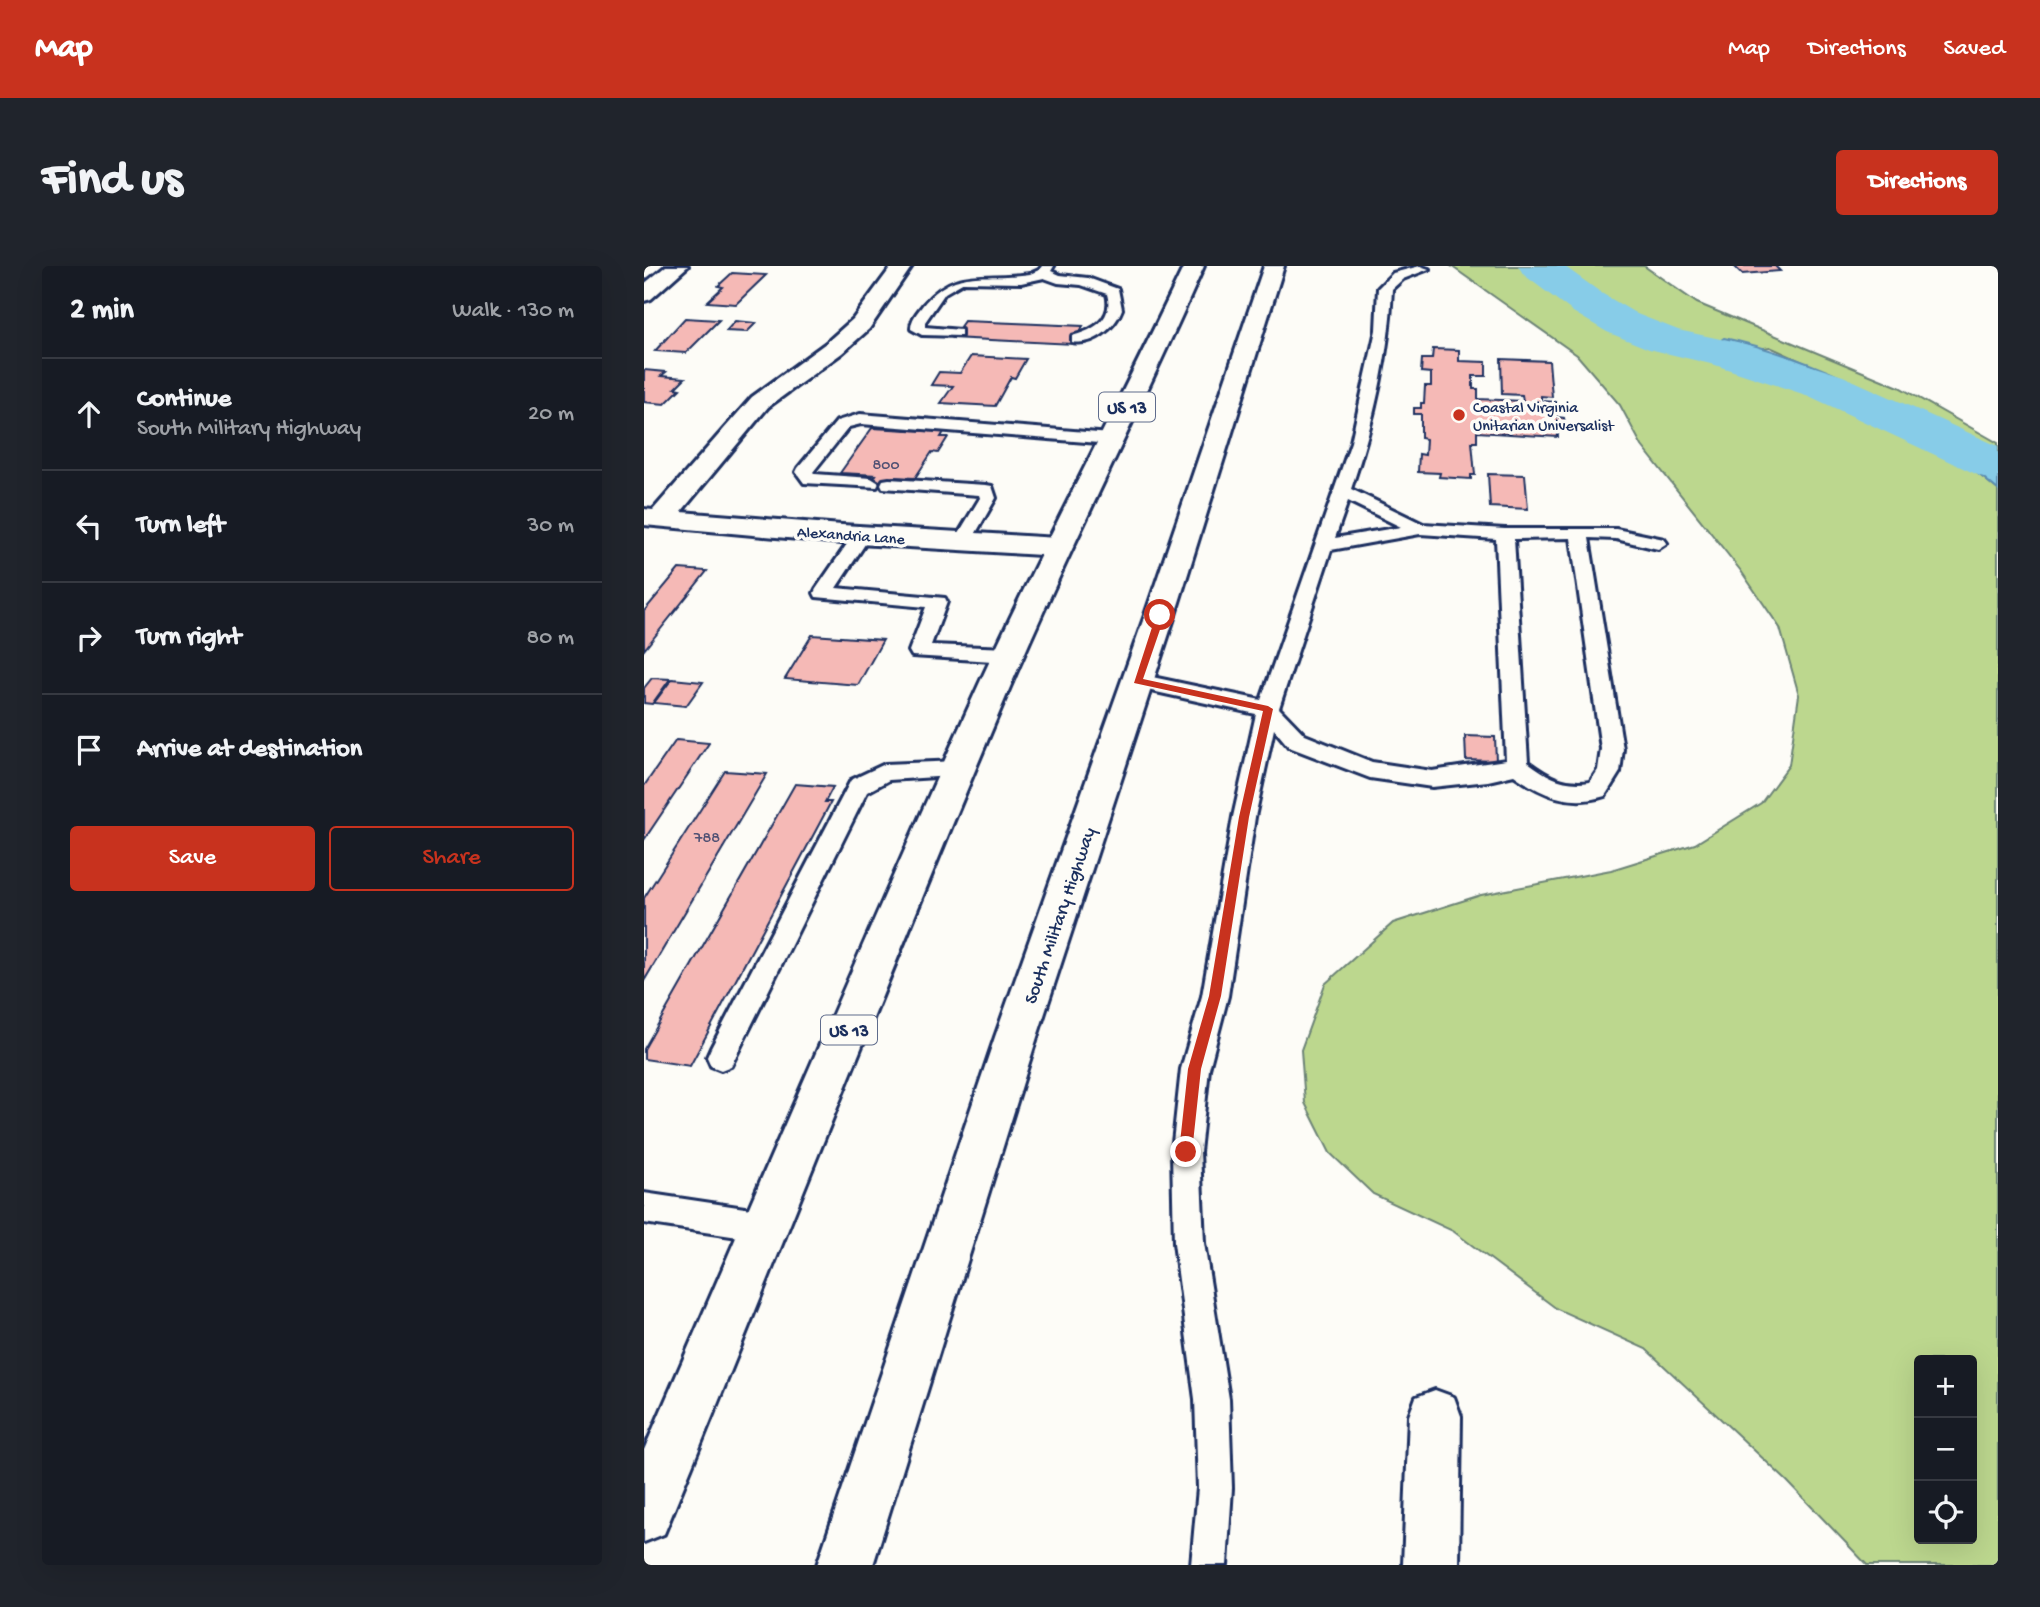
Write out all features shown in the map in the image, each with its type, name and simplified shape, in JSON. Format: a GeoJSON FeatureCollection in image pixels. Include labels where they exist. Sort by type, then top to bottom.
{"type":"FeatureCollection","features":[{"type":"Feature","properties":{"kind":"main road"},"geometry":{"type":"LineString","coordinates":[[644,295],[678,266]]}},
{"type":"Feature","properties":{"kind":"main road"},"geometry":{"type":"LineString","coordinates":[[652,518],[760,402],[834,348],[861,324],[902,266]]}},
{"type":"Feature","properties":{"kind":"main road","name":"US 13"},"geometry":{"type":"LineString","coordinates":[[644,1514],[1009,655],[1058,547],[1194,266]]}},
{"type":"Feature","properties":{"kind":"main road","name":"South Military Highway"},"geometry":{"type":"LineString","coordinates":[[845,1565],[1016,1037],[1138,681],[1274,266]]}},
{"type":"Feature","properties":{"kind":"main road","name":"Alexandria Lane"},"geometry":{"type":"LineString","coordinates":[[652,518],[1058,547]]}},
{"type":"Feature","properties":{"kind":"main road"},"geometry":{"type":"LineString","coordinates":[[1431,1565],[1435,1416]]}},
{"type":"Feature","properties":{"kind":"lane"},"geometry":{"type":"LineString","coordinates":[[1209,1565],[1215,1488],[1212,1399],[1189,1243],[1186,1152],[1195,1069],[1215,996],[1244,817],[1268,709],[1359,442],[1383,330],[1385,288],[1398,276],[1423,269]]}},
{"type":"Feature","properties":{"kind":"lane"},"geometry":{"type":"LineString","coordinates":[[956,332],[918,329],[918,322],[950,283],[975,278],[1028,279],[1046,270],[1058,279],[1083,281],[1113,292],[1116,306],[1108,324],[1090,337],[1077,339]]}},
{"type":"Feature","properties":{"kind":"lane"},"geometry":{"type":"LineString","coordinates":[[871,483],[810,479],[804,472],[843,424],[860,419],[1111,439]]}},
{"type":"Feature","properties":{"kind":"lane"},"geometry":{"type":"LineString","coordinates":[[889,484],[986,490],[988,498],[963,541]]}},
{"type":"Feature","properties":{"kind":"lane"},"geometry":{"type":"LineString","coordinates":[[1343,492],[1420,528]]}},
{"type":"Feature","properties":{"kind":"lane"},"geometry":{"type":"LineString","coordinates":[[1323,546],[1420,528],[1505,534],[1616,534],[1658,543]]}},
{"type":"Feature","properties":{"kind":"lane"},"geometry":{"type":"LineString","coordinates":[[1138,681],[1268,709],[1297,741],[1370,770],[1432,779],[1488,773],[1517,766],[1547,787],[1574,794],[1597,790],[1609,772],[1612,749],[1579,532]]}},
{"type":"Feature","properties":{"kind":"lane"},"geometry":{"type":"LineString","coordinates":[[1505,534],[1517,766]]}},
{"type":"Feature","properties":{"kind":"lane"},"geometry":{"type":"LineString","coordinates":[[862,535],[822,593],[938,602],[919,651],[1009,655]]}},
{"type":"Feature","properties":{"kind":"lane"},"geometry":{"type":"LineString","coordinates":[[721,1057],[859,786],[885,772],[959,769]]}},
{"type":"Feature","properties":{"kind":"lane"},"geometry":{"type":"LineString","coordinates":[[644,1208],[765,1226]]}},
{"type":"Feature","properties":{"kind":"green space"},"geometry":{"type":"Polygon","coordinates":[[[1451,266],[1644,266],[1697,303],[1899,387],[1998,443],[1998,455],[1920,415],[1770,347],[1716,356],[1790,380],[1900,425],[1934,444],[1998,490],[1998,1565],[1867,1565],[1787,1481],[1646,1349],[1557,1309],[1453,1231],[1373,1194],[1330,1153],[1305,1103],[1301,1050],[1325,984],[1393,923],[1481,895],[1611,870],[1695,844],[1761,803],[1789,765],[1799,695],[1780,628],[1741,571],[1642,446],[1620,405],[1577,355],[1451,266]]]}},
{"type":"Feature","properties":{"kind":"water"},"geometry":{"type":"Polygon","coordinates":[[[1724,338],[1794,358],[1829,372],[1899,404],[1998,455],[1998,490],[1934,444],[1900,425],[1790,380],[1715,356],[1707,349],[1724,338]]]}},
{"type":"Feature","properties":{"kind":"building"},"geometry":{"type":"Polygon","coordinates":[[[1734,266],[1775,266],[1780,271],[1742,274],[1734,266]]]}},
{"type":"Feature","properties":{"kind":"building"},"geometry":{"type":"Polygon","coordinates":[[[732,273],[766,275],[736,304],[707,302],[723,287],[718,286],[732,273]]]}},
{"type":"Feature","properties":{"kind":"building"},"geometry":{"type":"Polygon","coordinates":[[[685,318],[719,320],[686,353],[655,351],[685,318]]]}},
{"type":"Feature","properties":{"kind":"building"},"geometry":{"type":"Polygon","coordinates":[[[735,321],[756,323],[747,332],[726,331],[735,321]]]}},
{"type":"Feature","properties":{"kind":"building"},"geometry":{"type":"Polygon","coordinates":[[[964,321],[1083,326],[1074,344],[952,338],[964,321]]]}},
{"type":"Feature","properties":{"kind":"building"},"geometry":{"type":"Polygon","coordinates":[[[1433,349],[1459,350],[1459,361],[1486,362],[1486,376],[1473,376],[1473,389],[1478,389],[1478,399],[1523,401],[1522,395],[1502,394],[1501,359],[1549,361],[1552,397],[1541,396],[1541,401],[1556,402],[1557,417],[1564,418],[1565,424],[1557,424],[1558,437],[1477,432],[1477,442],[1472,442],[1475,475],[1471,475],[1471,479],[1439,477],[1440,473],[1418,472],[1419,454],[1425,455],[1426,439],[1421,438],[1421,414],[1414,414],[1414,408],[1421,408],[1425,386],[1431,386],[1431,373],[1421,372],[1422,359],[1432,359],[1433,349]]]}},
{"type":"Feature","properties":{"kind":"building"},"geometry":{"type":"Polygon","coordinates":[[[971,356],[1026,359],[1015,378],[1011,377],[995,406],[941,403],[953,386],[931,385],[939,372],[960,373],[971,356]]]}},
{"type":"Feature","properties":{"kind":"building"},"geometry":{"type":"Polygon","coordinates":[[[644,370],[666,372],[661,376],[685,378],[675,388],[680,389],[665,404],[644,402],[644,370]]]}},
{"type":"Feature","properties":{"kind":"building"},"geometry":{"type":"Polygon","coordinates":[[[872,428],[944,432],[941,437],[948,437],[938,453],[932,452],[915,478],[893,477],[887,486],[869,485],[876,475],[840,473],[872,428]]]}},
{"type":"Feature","properties":{"kind":"building"},"geometry":{"type":"Polygon","coordinates":[[[1488,474],[1525,475],[1528,509],[1490,507],[1488,474]]]}},
{"type":"Feature","properties":{"kind":"building"},"geometry":{"type":"Polygon","coordinates":[[[679,569],[707,571],[644,650],[644,611],[679,569]]]}},
{"type":"Feature","properties":{"kind":"building"},"geometry":{"type":"Polygon","coordinates":[[[812,635],[883,640],[858,685],[785,679],[812,635]]]}},
{"type":"Feature","properties":{"kind":"building"},"geometry":{"type":"Polygon","coordinates":[[[652,678],[670,679],[652,704],[644,703],[644,688],[652,678]]]}},
{"type":"Feature","properties":{"kind":"building"},"geometry":{"type":"Polygon","coordinates":[[[672,679],[703,682],[686,706],[654,703],[672,679]]]}},
{"type":"Feature","properties":{"kind":"building"},"geometry":{"type":"Polygon","coordinates":[[[1465,736],[1495,737],[1496,761],[1466,760],[1465,736]]]}},
{"type":"Feature","properties":{"kind":"building"},"geometry":{"type":"Polygon","coordinates":[[[676,740],[709,743],[644,840],[644,786],[676,740]]]}},
{"type":"Feature","properties":{"kind":"building"},"geometry":{"type":"Polygon","coordinates":[[[725,771],[767,774],[644,981],[644,898],[725,771]]]}},
{"type":"Feature","properties":{"kind":"building"},"geometry":{"type":"Polygon","coordinates":[[[795,784],[833,787],[825,802],[831,802],[690,1066],[644,1059],[644,1049],[795,784]]]}},
{"type":"Feature","properties":{"kind":"waterway"},"geometry":{"type":"LineString","coordinates":[[1538,266],[1588,303],[1622,323],[1665,340],[1728,354],[1826,386],[1998,465]]}},
{"type":"Feature","properties":{"kind":"place","name":"Coastal Virginia Unitarian Universalist"},"geometry":{"type":"Point","coordinates":[1459,415]}},
{"type":"Feature","properties":{"kind":"route"},"geometry":{"type":"LineString","coordinates":[[1160,615],[1138,681],[1268,709],[1244,817],[1215,996],[1195,1069],[1186,1152]]}}]}
